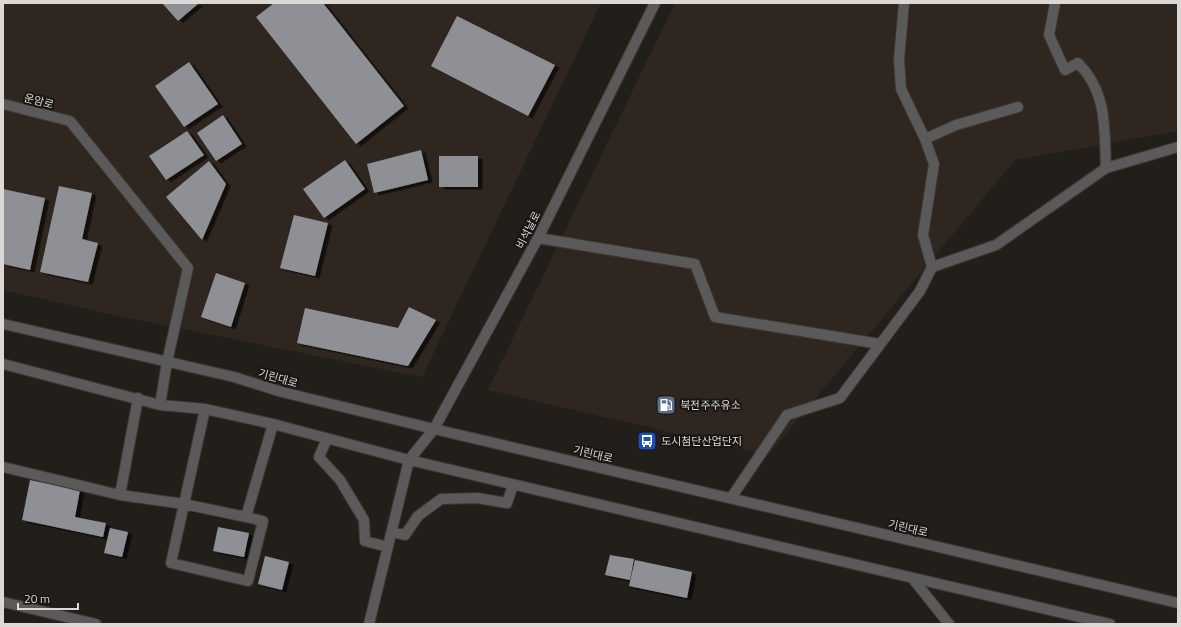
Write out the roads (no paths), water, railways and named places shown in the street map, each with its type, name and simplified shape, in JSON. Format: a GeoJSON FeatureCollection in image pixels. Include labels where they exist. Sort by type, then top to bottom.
{"type":"FeatureCollection","features":[{"type":"Feature","properties":{"kind":"street","name":"비석날로"},"geometry":{"type":"LineString","coordinates":[[409,460],[434,429],[538,238],[655,3]]}},
{"type":"Feature","properties":{"kind":"street"},"geometry":{"type":"LineString","coordinates":[[731,498],[787,415],[840,398],[920,291],[932,267],[924,235],[934,164],[925,139],[902,89],[899,59],[904,3]]}},
{"type":"Feature","properties":{"kind":"street"},"geometry":{"type":"LineString","coordinates":[[1055,3],[1049,35],[1065,70],[1078,63],[1088,73],[1098,94],[1104,114],[1106,168]]}},
{"type":"Feature","properties":{"kind":"street","name":"운암로"},"geometry":{"type":"LineString","coordinates":[[3,104],[70,121],[188,268],[167,362]]}},
{"type":"Feature","properties":{"kind":"street"},"geometry":{"type":"LineString","coordinates":[[925,139],[956,125],[1018,107]]}},
{"type":"Feature","properties":{"kind":"street"},"geometry":{"type":"LineString","coordinates":[[932,267],[996,245],[1106,168],[1178,147]]}},
{"type":"Feature","properties":{"kind":"street"},"geometry":{"type":"LineString","coordinates":[[538,238],[695,264],[715,316],[880,344]]}},
{"type":"Feature","properties":{"kind":"street","name":"기린대로"},"geometry":{"type":"LineString","coordinates":[[3,324],[234,377],[282,392],[434,429],[1178,603]]}},
{"type":"Feature","properties":{"kind":"street"},"geometry":{"type":"LineString","coordinates":[[160,404],[167,362]]}},
{"type":"Feature","properties":{"kind":"street"},"geometry":{"type":"LineString","coordinates":[[3,364],[160,404],[205,409],[273,424],[409,460],[513,485],[1110,624]]}},
{"type":"Feature","properties":{"kind":"street"},"geometry":{"type":"LineString","coordinates":[[120,495],[138,398]]}},
{"type":"Feature","properties":{"kind":"street"},"geometry":{"type":"LineString","coordinates":[[3,467],[120,495],[184,504],[263,521],[248,581],[171,563],[184,504],[205,409]]}},
{"type":"Feature","properties":{"kind":"street"},"geometry":{"type":"LineString","coordinates":[[246,517],[273,424]]}},
{"type":"Feature","properties":{"kind":"street"},"geometry":{"type":"LineString","coordinates":[[327,439],[319,457],[340,480],[364,520],[365,541],[388,547]]}},
{"type":"Feature","properties":{"kind":"street"},"geometry":{"type":"LineString","coordinates":[[368,624],[409,460]]}},
{"type":"Feature","properties":{"kind":"street"},"geometry":{"type":"LineString","coordinates":[[392,532],[405,535],[418,516],[441,499],[477,498],[507,503],[513,485]]}},
{"type":"Feature","properties":{"kind":"street"},"geometry":{"type":"LineString","coordinates":[[913,579],[949,624]]}},
{"type":"Feature","properties":{"kind":"street"},"geometry":{"type":"LineString","coordinates":[[3,602],[96,624]]}},
{"type":"Feature","properties":{"kind":"place","name":"북전주주유소"},"geometry":{"type":"Point","coordinates":[666,405]}},
{"type":"Feature","properties":{"kind":"place","name":"도시첨단산업단지"},"geometry":{"type":"Point","coordinates":[647,441]}}]}
